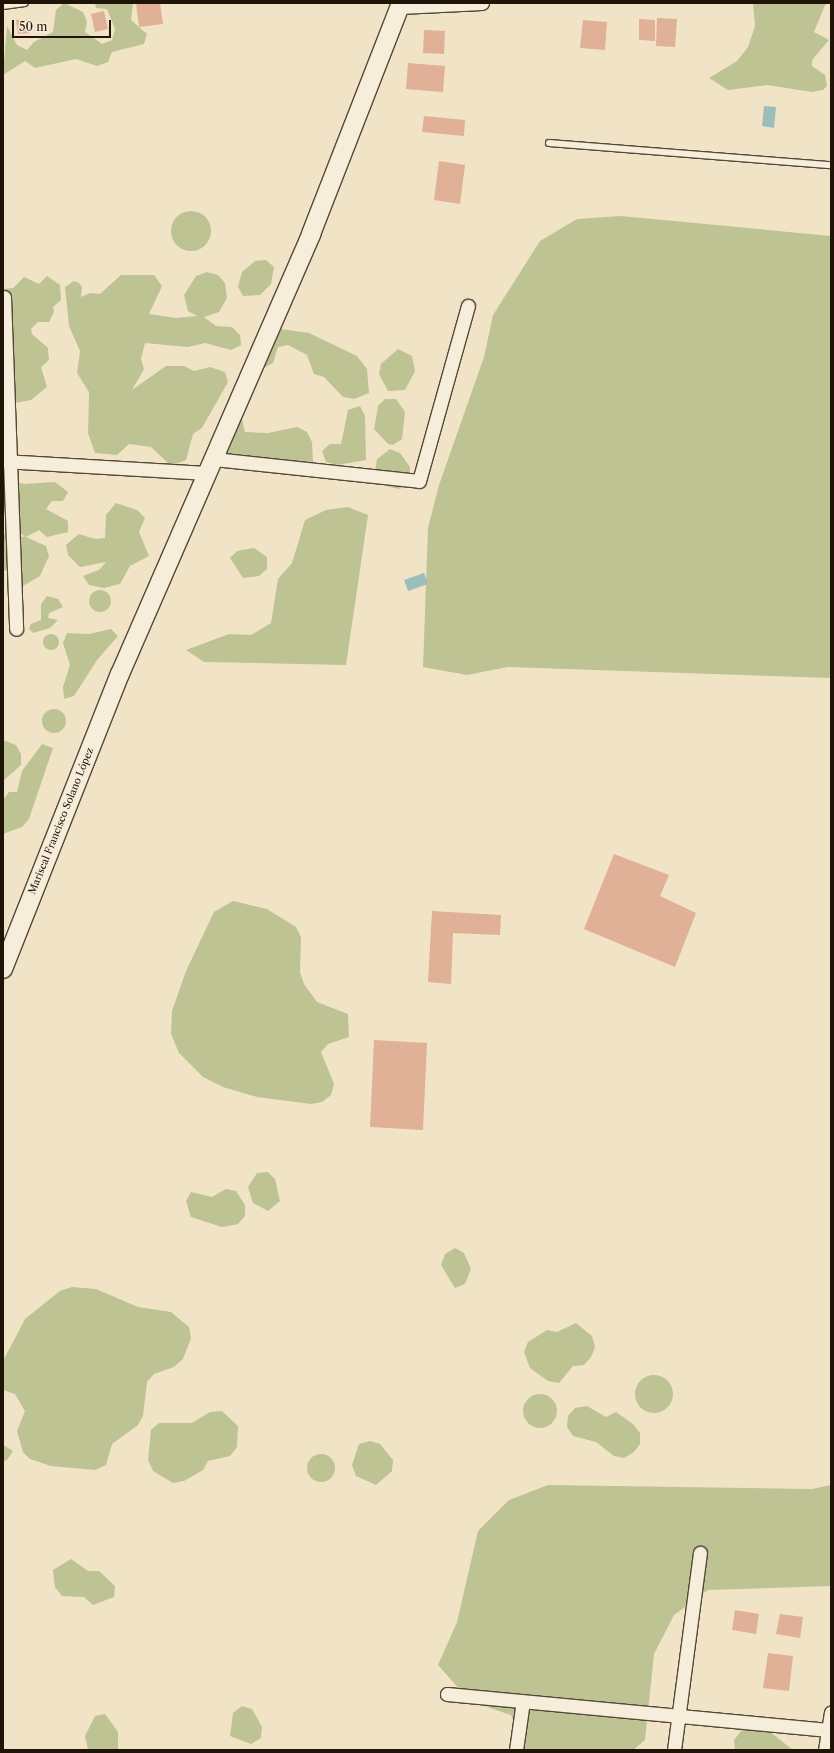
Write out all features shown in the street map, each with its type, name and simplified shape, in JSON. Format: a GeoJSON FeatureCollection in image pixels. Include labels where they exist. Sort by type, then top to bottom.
{"type":"FeatureCollection","features":[{"type":"Feature","properties":{"kind":"street"},"geometry":{"type":"LineString","coordinates":[[400,5],[482,3]]}},
{"type":"Feature","properties":{"kind":"street","name":"Mariscal Francisco Solano López"},"geometry":{"type":"LineString","coordinates":[[3,969],[120,674],[311,234],[400,5]]}},
{"type":"Feature","properties":{"kind":"street"},"geometry":{"type":"LineString","coordinates":[[4,297],[6,461],[16,629]]}},
{"type":"Feature","properties":{"kind":"street"},"geometry":{"type":"LineString","coordinates":[[6,461],[210,466],[419,481],[468,306]]}},
{"type":"Feature","properties":{"kind":"street"},"geometry":{"type":"LineString","coordinates":[[674,1750],[700,1552]]}},
{"type":"Feature","properties":{"kind":"street"},"geometry":{"type":"LineString","coordinates":[[447,1694],[830,1729]]}},
{"type":"Feature","properties":{"kind":"street"},"geometry":{"type":"LineString","coordinates":[[516,1750],[523,1701]]}},
{"type":"Feature","properties":{"kind":"street"},"geometry":{"type":"LineString","coordinates":[[825,1750],[830,1729],[831,1712]]}},
{"type":"Feature","properties":{"kind":"lane"},"geometry":{"type":"LineString","coordinates":[[3,6],[25,3]]}},
{"type":"Feature","properties":{"kind":"lane"},"geometry":{"type":"LineString","coordinates":[[549,143],[831,165]]}},
{"type":"Feature","properties":{"kind":"green space"},"geometry":{"type":"Polygon","coordinates":[[[64,3],[83,12],[87,22],[85,32],[102,44],[112,40],[115,29],[107,9],[96,8],[95,3],[133,3],[131,20],[147,34],[144,44],[112,52],[108,62],[97,66],[76,59],[35,68],[25,61],[3,75],[7,26],[17,45],[27,50],[34,42],[53,32],[56,10],[64,3]]]}},
{"type":"Feature","properties":{"kind":"green space"},"geometry":{"type":"Polygon","coordinates":[[[753,3],[826,3],[814,32],[829,40],[812,60],[812,66],[825,75],[827,86],[823,90],[812,92],[767,85],[728,90],[709,78],[737,61],[748,47],[755,26],[753,3]]]}},
{"type":"Feature","properties":{"kind":"green space"},"geometry":{"type":"Polygon","coordinates":[[[191,211],[205,217],[211,231],[205,245],[191,251],[177,245],[171,231],[177,217],[191,211]]]}},
{"type":"Feature","properties":{"kind":"green space"},"geometry":{"type":"Polygon","coordinates":[[[621,216],[831,236],[831,678],[508,667],[467,675],[423,667],[428,528],[439,485],[484,357],[493,315],[540,241],[577,219],[621,216]]]}},
{"type":"Feature","properties":{"kind":"green space"},"geometry":{"type":"Polygon","coordinates":[[[266,260],[274,267],[271,284],[260,295],[243,296],[238,287],[242,272],[255,261],[266,260]]]}},
{"type":"Feature","properties":{"kind":"green space"},"geometry":{"type":"Polygon","coordinates":[[[207,272],[218,275],[225,283],[227,298],[219,312],[204,317],[216,326],[232,327],[240,335],[241,345],[231,350],[205,343],[188,347],[145,343],[141,359],[144,369],[132,390],[166,366],[184,366],[194,371],[210,367],[225,372],[228,382],[202,428],[193,434],[186,460],[171,466],[151,447],[129,444],[117,455],[95,453],[88,433],[89,392],[77,373],[80,351],[69,326],[65,287],[74,281],[79,283],[82,287],[81,297],[90,293],[100,294],[121,275],[154,275],[162,286],[149,314],[176,318],[197,316],[188,311],[184,295],[196,276],[207,272]]]}},
{"type":"Feature","properties":{"kind":"green space"},"geometry":{"type":"Polygon","coordinates":[[[47,276],[60,285],[61,300],[53,307],[54,312],[49,322],[38,322],[31,329],[32,334],[48,348],[49,360],[41,367],[47,387],[31,400],[10,404],[3,396],[3,289],[13,288],[24,277],[39,284],[47,276]]]}},
{"type":"Feature","properties":{"kind":"green space"},"geometry":{"type":"Polygon","coordinates":[[[281,329],[309,333],[357,356],[367,369],[369,393],[354,399],[343,397],[324,377],[314,374],[307,355],[288,345],[278,347],[273,363],[264,368],[260,365],[275,330],[281,329]]]}},
{"type":"Feature","properties":{"kind":"green space"},"geometry":{"type":"Polygon","coordinates":[[[398,349],[412,356],[415,371],[405,390],[388,391],[379,374],[381,364],[398,349]]]}},
{"type":"Feature","properties":{"kind":"green space"},"geometry":{"type":"Polygon","coordinates":[[[385,399],[396,399],[405,412],[402,439],[393,445],[388,444],[374,429],[378,406],[385,399]]]}},
{"type":"Feature","properties":{"kind":"green space"},"geometry":{"type":"Polygon","coordinates":[[[360,406],[365,416],[366,460],[337,465],[326,462],[322,451],[330,444],[341,444],[348,410],[360,406]]]}},
{"type":"Feature","properties":{"kind":"green space"},"geometry":{"type":"Polygon","coordinates":[[[241,415],[245,432],[268,433],[297,427],[307,432],[312,442],[313,462],[225,457],[217,447],[241,415]]]}},
{"type":"Feature","properties":{"kind":"green space"},"geometry":{"type":"Polygon","coordinates":[[[390,449],[400,453],[410,467],[409,483],[400,489],[389,487],[375,471],[377,459],[390,449]]]}},
{"type":"Feature","properties":{"kind":"green space"},"geometry":{"type":"Polygon","coordinates":[[[13,481],[24,484],[55,482],[68,492],[63,501],[52,501],[46,509],[68,521],[68,532],[47,537],[39,530],[26,537],[46,546],[49,556],[40,576],[18,589],[11,572],[3,570],[3,534],[25,537],[16,529],[13,481]]]}},
{"type":"Feature","properties":{"kind":"green space"},"geometry":{"type":"Polygon","coordinates":[[[116,503],[137,510],[145,518],[139,532],[149,556],[130,566],[120,584],[104,588],[89,585],[83,576],[99,570],[106,562],[80,567],[68,555],[66,545],[79,534],[95,539],[105,538],[106,515],[116,503]]]}},
{"type":"Feature","properties":{"kind":"green space"},"geometry":{"type":"Polygon","coordinates":[[[348,507],[368,515],[346,665],[204,662],[186,650],[229,634],[251,635],[271,623],[278,579],[292,563],[305,520],[326,510],[348,507]]]}},
{"type":"Feature","properties":{"kind":"green space"},"geometry":{"type":"Polygon","coordinates":[[[254,548],[267,557],[267,569],[259,576],[243,578],[230,558],[237,551],[254,548]]]}},
{"type":"Feature","properties":{"kind":"green space"},"geometry":{"type":"Polygon","coordinates":[[[100,590],[108,593],[111,601],[108,609],[100,612],[92,609],[89,601],[92,593],[100,590]]]}},
{"type":"Feature","properties":{"kind":"green space"},"geometry":{"type":"Polygon","coordinates":[[[47,596],[58,599],[63,607],[49,613],[48,618],[58,620],[50,628],[33,633],[29,629],[31,624],[41,620],[41,604],[47,596]]]}},
{"type":"Feature","properties":{"kind":"green space"},"geometry":{"type":"Polygon","coordinates":[[[111,629],[118,636],[97,660],[74,696],[64,699],[63,687],[70,665],[63,643],[67,633],[89,634],[111,629]]]}},
{"type":"Feature","properties":{"kind":"green space"},"geometry":{"type":"Polygon","coordinates":[[[51,634],[57,636],[59,642],[57,648],[51,650],[45,648],[43,642],[45,636],[51,634]]]}},
{"type":"Feature","properties":{"kind":"green space"},"geometry":{"type":"Polygon","coordinates":[[[54,709],[62,713],[66,721],[62,729],[54,733],[46,729],[42,721],[46,713],[54,709]]]}},
{"type":"Feature","properties":{"kind":"green space"},"geometry":{"type":"Polygon","coordinates":[[[3,740],[16,745],[21,754],[21,765],[3,781],[3,740]]]}},
{"type":"Feature","properties":{"kind":"green space"},"geometry":{"type":"Polygon","coordinates":[[[42,744],[53,748],[29,819],[22,827],[3,834],[3,800],[9,792],[17,792],[22,771],[42,744]]]}},
{"type":"Feature","properties":{"kind":"green space"},"geometry":{"type":"Polygon","coordinates":[[[233,901],[267,909],[296,927],[301,937],[300,972],[304,984],[317,1002],[348,1014],[349,1037],[328,1044],[321,1052],[334,1084],[331,1095],[322,1102],[311,1104],[257,1097],[223,1087],[203,1077],[179,1053],[171,1034],[172,1011],[186,971],[214,912],[233,901]]]}},
{"type":"Feature","properties":{"kind":"green space"},"geometry":{"type":"Polygon","coordinates":[[[268,1172],[275,1179],[280,1201],[268,1211],[253,1203],[248,1187],[257,1173],[268,1172]]]}},
{"type":"Feature","properties":{"kind":"green space"},"geometry":{"type":"Polygon","coordinates":[[[226,1189],[236,1191],[245,1205],[245,1216],[238,1224],[222,1227],[191,1217],[186,1201],[191,1192],[212,1197],[226,1189]]]}},
{"type":"Feature","properties":{"kind":"green space"},"geometry":{"type":"Polygon","coordinates":[[[455,1248],[464,1253],[471,1269],[465,1284],[455,1288],[441,1265],[445,1254],[455,1248]]]}},
{"type":"Feature","properties":{"kind":"green space"},"geometry":{"type":"Polygon","coordinates":[[[72,1287],[96,1289],[138,1307],[171,1312],[189,1327],[191,1338],[183,1359],[174,1367],[154,1374],[147,1382],[143,1416],[138,1425],[112,1444],[106,1465],[95,1470],[51,1466],[30,1459],[23,1452],[17,1431],[25,1411],[15,1394],[3,1390],[3,1361],[25,1319],[60,1291],[72,1287]]]}},
{"type":"Feature","properties":{"kind":"green space"},"geometry":{"type":"Polygon","coordinates":[[[576,1323],[592,1336],[595,1347],[591,1357],[584,1365],[573,1366],[559,1383],[548,1381],[530,1368],[524,1352],[528,1342],[547,1330],[557,1332],[576,1323]]]}},
{"type":"Feature","properties":{"kind":"green space"},"geometry":{"type":"Polygon","coordinates":[[[650,1375],[658,1375],[668,1380],[672,1387],[672,1401],[668,1408],[658,1413],[650,1413],[640,1408],[638,1405],[635,1398],[635,1390],[640,1380],[643,1378],[650,1375]]]}},
{"type":"Feature","properties":{"kind":"green space"},"geometry":{"type":"Polygon","coordinates":[[[537,1394],[543,1394],[547,1395],[554,1401],[557,1411],[556,1418],[550,1425],[543,1428],[537,1428],[533,1427],[526,1421],[523,1414],[523,1408],[524,1404],[530,1397],[537,1394]]]}},
{"type":"Feature","properties":{"kind":"green space"},"geometry":{"type":"Polygon","coordinates":[[[587,1406],[606,1417],[616,1412],[633,1424],[640,1433],[640,1444],[634,1452],[624,1458],[614,1456],[596,1442],[573,1436],[567,1427],[568,1416],[575,1408],[587,1406]]]}},
{"type":"Feature","properties":{"kind":"green space"},"geometry":{"type":"Polygon","coordinates":[[[222,1411],[238,1426],[237,1447],[230,1456],[208,1461],[203,1470],[184,1481],[173,1483],[153,1471],[148,1460],[151,1430],[159,1423],[192,1423],[210,1412],[222,1411]]]}},
{"type":"Feature","properties":{"kind":"green space"},"geometry":{"type":"Polygon","coordinates":[[[370,1441],[380,1444],[393,1460],[392,1471],[376,1485],[356,1476],[352,1465],[359,1444],[370,1441]]]}},
{"type":"Feature","properties":{"kind":"green space"},"geometry":{"type":"Polygon","coordinates":[[[3,1445],[13,1451],[7,1460],[3,1461],[3,1445]]]}},
{"type":"Feature","properties":{"kind":"green space"},"geometry":{"type":"Polygon","coordinates":[[[321,1454],[331,1458],[335,1468],[331,1478],[321,1482],[311,1478],[307,1468],[311,1458],[321,1454]]]}},
{"type":"Feature","properties":{"kind":"green space"},"geometry":{"type":"Polygon","coordinates":[[[548,1485],[812,1489],[831,1485],[831,1586],[708,1590],[674,1615],[654,1654],[645,1740],[633,1750],[525,1750],[511,1715],[470,1701],[438,1665],[457,1622],[478,1531],[509,1500],[548,1485]]]}},
{"type":"Feature","properties":{"kind":"green space"},"geometry":{"type":"Polygon","coordinates":[[[71,1559],[88,1571],[99,1571],[115,1586],[114,1597],[93,1605],[84,1597],[62,1596],[55,1587],[53,1570],[71,1559]]]}},
{"type":"Feature","properties":{"kind":"green space"},"geometry":{"type":"Polygon","coordinates":[[[242,1706],[252,1709],[262,1727],[261,1738],[251,1744],[230,1736],[233,1713],[242,1706]]]}},
{"type":"Feature","properties":{"kind":"green space"},"geometry":{"type":"Polygon","coordinates":[[[105,1714],[118,1732],[118,1750],[88,1750],[85,1736],[95,1716],[105,1714]]]}},
{"type":"Feature","properties":{"kind":"green space"},"geometry":{"type":"Polygon","coordinates":[[[748,1722],[759,1723],[793,1750],[735,1750],[734,1740],[748,1722]]]}},
{"type":"Feature","properties":{"kind":"water"},"geometry":{"type":"Polygon","coordinates":[[[764,106],[776,107],[774,128],[762,126],[764,106]]]}},
{"type":"Feature","properties":{"kind":"water"},"geometry":{"type":"Polygon","coordinates":[[[424,573],[428,584],[408,591],[404,580],[424,573]]]}},
{"type":"Feature","properties":{"kind":"building"},"geometry":{"type":"Polygon","coordinates":[[[136,3],[160,3],[163,24],[139,27],[136,3]]]}},
{"type":"Feature","properties":{"kind":"building"},"geometry":{"type":"Polygon","coordinates":[[[104,11],[108,29],[95,32],[91,14],[104,11]]]}},
{"type":"Feature","properties":{"kind":"building"},"geometry":{"type":"Polygon","coordinates":[[[657,18],[677,19],[675,47],[656,46],[657,18]]]}},
{"type":"Feature","properties":{"kind":"building"},"geometry":{"type":"Polygon","coordinates":[[[27,19],[29,33],[18,34],[16,20],[27,19]]]}},
{"type":"Feature","properties":{"kind":"building"},"geometry":{"type":"Polygon","coordinates":[[[639,19],[655,20],[655,41],[639,40],[639,19]]]}},
{"type":"Feature","properties":{"kind":"building"},"geometry":{"type":"Polygon","coordinates":[[[583,20],[607,22],[605,50],[580,48],[583,20]]]}},
{"type":"Feature","properties":{"kind":"building"},"geometry":{"type":"Polygon","coordinates":[[[424,30],[445,31],[444,54],[423,53],[424,30]]]}},
{"type":"Feature","properties":{"kind":"building"},"geometry":{"type":"Polygon","coordinates":[[[408,63],[445,66],[443,92],[406,89],[408,63]]]}},
{"type":"Feature","properties":{"kind":"building"},"geometry":{"type":"Polygon","coordinates":[[[424,116],[465,120],[464,136],[422,132],[424,116]]]}},
{"type":"Feature","properties":{"kind":"building"},"geometry":{"type":"Polygon","coordinates":[[[439,161],[465,165],[460,204],[434,200],[439,161]]]}},
{"type":"Feature","properties":{"kind":"building"},"geometry":{"type":"Polygon","coordinates":[[[614,854],[669,875],[660,896],[696,913],[675,967],[584,929],[614,854]]]}},
{"type":"Feature","properties":{"kind":"building"},"geometry":{"type":"Polygon","coordinates":[[[432,911],[501,915],[500,935],[453,933],[451,984],[428,982],[432,911]]]}},
{"type":"Feature","properties":{"kind":"building"},"geometry":{"type":"Polygon","coordinates":[[[374,1040],[427,1043],[423,1130],[370,1127],[374,1040]]]}},
{"type":"Feature","properties":{"kind":"building"},"geometry":{"type":"Polygon","coordinates":[[[735,1610],[759,1614],[756,1634],[732,1630],[735,1610]]]}},
{"type":"Feature","properties":{"kind":"building"},"geometry":{"type":"Polygon","coordinates":[[[780,1614],[803,1617],[800,1638],[776,1634],[780,1614]]]}},
{"type":"Feature","properties":{"kind":"building"},"geometry":{"type":"Polygon","coordinates":[[[768,1653],[793,1656],[789,1691],[763,1688],[768,1653]]]}}]}
